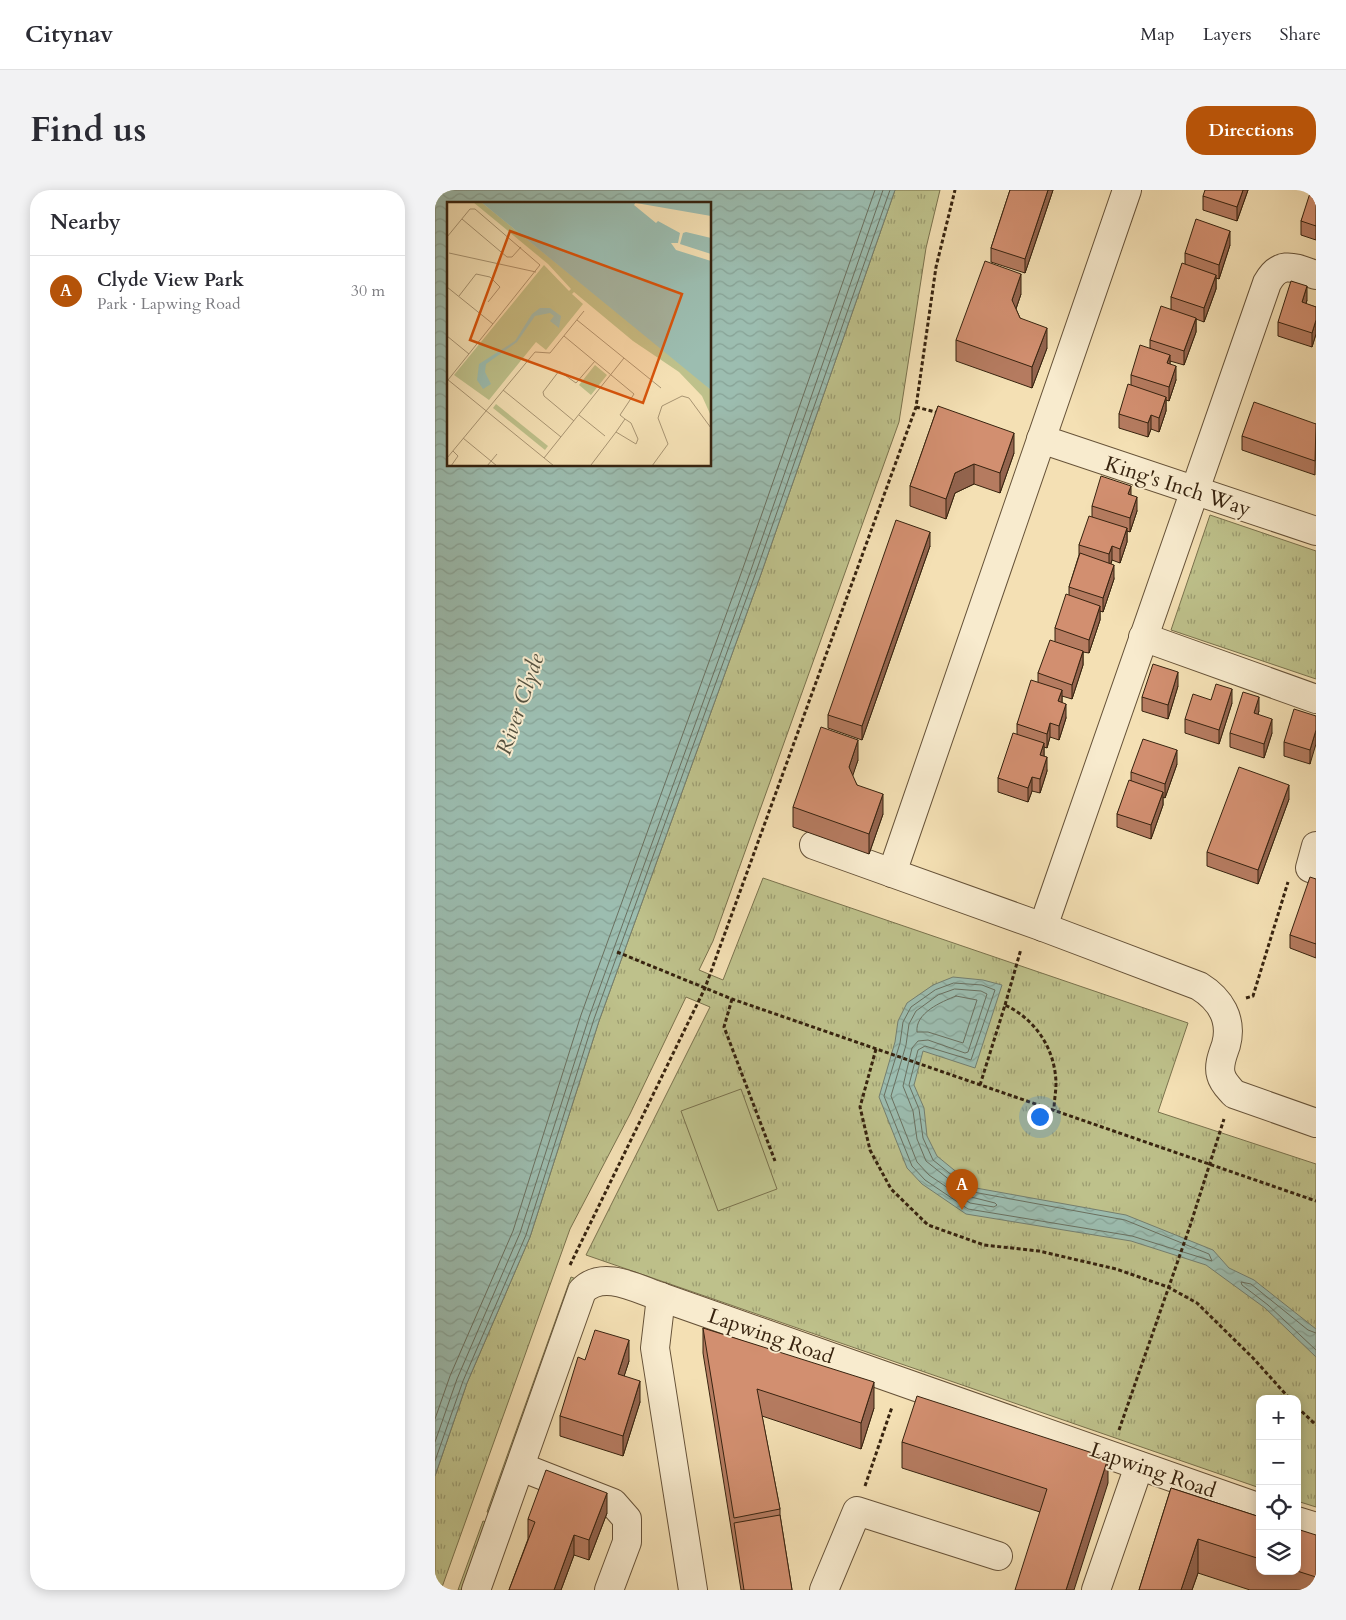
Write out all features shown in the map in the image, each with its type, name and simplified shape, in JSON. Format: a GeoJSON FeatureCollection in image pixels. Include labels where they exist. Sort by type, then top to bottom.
{"type":"FeatureCollection","features":[{"type":"Feature","properties":{"kind":"street"},"geometry":{"type":"LineString","coordinates":[[892,873],[1127,190]]}},
{"type":"Feature","properties":{"kind":"street"},"geometry":{"type":"LineString","coordinates":[[1043,927],[1267,283],[1272,274],[1282,268],[1291,267],[1316,274]]}},
{"type":"Feature","properties":{"kind":"street","name":"King's Inch Way"},"geometry":{"type":"LineString","coordinates":[[1041,440],[1316,531]]}},
{"type":"Feature","properties":{"kind":"street"},"geometry":{"type":"LineString","coordinates":[[1143,637],[1316,699]]}},
{"type":"Feature","properties":{"kind":"street"},"geometry":{"type":"LineString","coordinates":[[814,845],[1043,927],[1199,986],[1212,994],[1222,1007],[1227,1024],[1227,1042],[1221,1062],[1221,1074],[1226,1086],[1234,1094],[1316,1123]]}},
{"type":"Feature","properties":{"kind":"street","name":"Lapwing Road"},"geometry":{"type":"LineString","coordinates":[[476,1590],[582,1291],[588,1285],[605,1280],[661,1297],[1256,1507]]}},
{"type":"Feature","properties":{"kind":"street"},"geometry":{"type":"LineString","coordinates":[[661,1297],[655,1348],[693,1590]]}},
{"type":"Feature","properties":{"kind":"street"},"geometry":{"type":"LineString","coordinates":[[1096,1590],[1139,1466]]}},
{"type":"Feature","properties":{"kind":"street"},"geometry":{"type":"LineString","coordinates":[[521,1467],[613,1503],[627,1519],[627,1542],[609,1590]]}},
{"type":"Feature","properties":{"kind":"street"},"geometry":{"type":"LineString","coordinates":[[825,1590],[857,1511],[998,1556]]}},
{"type":"Feature","properties":{"kind":"street"},"geometry":{"type":"LineString","coordinates":[[1301,1522],[1316,1528]]}},
{"type":"Feature","properties":{"kind":"path"},"geometry":{"type":"LineString","coordinates":[[566,1274],[573,1256],[705,988],[916,407],[936,267],[955,190]]}},
{"type":"Feature","properties":{"kind":"path"},"geometry":{"type":"LineString","coordinates":[[916,407],[945,414]]}},
{"type":"Feature","properties":{"kind":"path"},"geometry":{"type":"LineString","coordinates":[[1222,1007],[1253,996],[1288,882],[1314,861]]}},
{"type":"Feature","properties":{"kind":"path"},"geometry":{"type":"LineString","coordinates":[[979,1085],[1004,1008],[1023,940],[1043,927]]}},
{"type":"Feature","properties":{"kind":"path"},"geometry":{"type":"LineString","coordinates":[[617,952],[732,999],[1316,1201]]}},
{"type":"Feature","properties":{"kind":"path"},"geometry":{"type":"LineString","coordinates":[[732,999],[724,1027],[775,1161]]}},
{"type":"Feature","properties":{"kind":"path"},"geometry":{"type":"LineString","coordinates":[[1004,1008],[1005,1005],[1019,1011],[1044,1039],[1052,1058],[1056,1083],[1054,1110]]}},
{"type":"Feature","properties":{"kind":"path"},"geometry":{"type":"LineString","coordinates":[[876,1049],[860,1107],[870,1150],[891,1188],[928,1226],[984,1245],[1039,1251],[1116,1269],[1168,1287],[1197,1303],[1253,1358],[1286,1395]]}},
{"type":"Feature","properties":{"kind":"path"},"geometry":{"type":"LineString","coordinates":[[1110,1456],[1234,1094]]}},
{"type":"Feature","properties":{"kind":"path"},"geometry":{"type":"LineString","coordinates":[[857,1511],[901,1381]]}},
{"type":"Feature","properties":{"kind":"path"},"geometry":{"type":"LineString","coordinates":[[1301,1411],[1316,1425]]}},
{"type":"Feature","properties":{"kind":"green space"},"geometry":{"type":"Polygon","coordinates":[[[895,190],[940,190],[926,248],[899,422],[713,941],[699,970],[723,980],[763,878],[1188,1023],[1158,1112],[1316,1164],[1316,1507],[1301,1502],[1301,1395],[1256,1395],[1256,1487],[586,1255],[710,1007],[686,997],[630,1114],[570,1229],[441,1590],[435,1590],[435,1476],[467,1383],[530,1237],[599,1021],[761,574],[895,190]]]}},
{"type":"Feature","properties":{"kind":"green space"},"geometry":{"type":"Polygon","coordinates":[[[1210,515],[1316,551],[1316,679],[1171,630],[1210,515]]]}},
{"type":"Feature","properties":{"kind":"green space"},"geometry":{"type":"Polygon","coordinates":[[[741,1089],[777,1189],[718,1211],[681,1111],[741,1089]]]}},
{"type":"Feature","properties":{"kind":"green space"},"geometry":{"type":"Polygon","coordinates":[[[571,1277],[579,1280],[492,1514],[487,1512],[571,1277]]]}},
{"type":"Feature","properties":{"kind":"green space"},"geometry":{"type":"Polygon","coordinates":[[[483,1521],[489,1523],[465,1590],[458,1590],[483,1521]]]}},
{"type":"Feature","properties":{"kind":"water","name":"River Clyde"},"geometry":{"type":"Polygon","coordinates":[[[435,190],[895,190],[761,574],[599,1021],[530,1237],[467,1383],[435,1476],[435,190]]]}},
{"type":"Feature","properties":{"kind":"water"},"geometry":{"type":"Polygon","coordinates":[[[953,977],[983,980],[1002,985],[975,1068],[923,1051],[914,1085],[924,1108],[927,1136],[937,1156],[976,1188],[1126,1215],[1213,1250],[1229,1268],[1254,1280],[1316,1329],[1316,1357],[1265,1308],[1206,1265],[1131,1241],[966,1214],[922,1184],[907,1168],[879,1097],[895,1042],[898,1021],[907,1003],[933,985],[953,977]]]}},
{"type":"Feature","properties":{"kind":"building"},"geometry":{"type":"Polygon","coordinates":[[[1010,190],[1048,190],[1025,259],[991,248],[1010,190]]]}},
{"type":"Feature","properties":{"kind":"building"},"geometry":{"type":"Polygon","coordinates":[[[1205,190],[1243,190],[1237,207],[1203,196],[1205,190]]]}},
{"type":"Feature","properties":{"kind":"building"},"geometry":{"type":"Polygon","coordinates":[[[1311,190],[1316,190],[1316,226],[1301,221],[1311,190]]]}},
{"type":"Feature","properties":{"kind":"building"},"geometry":{"type":"Polygon","coordinates":[[[1196,219],[1230,231],[1219,265],[1185,253],[1196,219]]]}},
{"type":"Feature","properties":{"kind":"building"},"geometry":{"type":"Polygon","coordinates":[[[985,261],[1021,274],[1012,300],[1020,318],[1047,328],[1032,367],[956,340],[985,261]]]}},
{"type":"Feature","properties":{"kind":"building"},"geometry":{"type":"Polygon","coordinates":[[[1182,263],[1216,275],[1204,308],[1171,297],[1182,263]]]}},
{"type":"Feature","properties":{"kind":"building"},"geometry":{"type":"Polygon","coordinates":[[[1291,281],[1307,286],[1302,302],[1316,307],[1316,320],[1312,333],[1278,322],[1291,281]]]}},
{"type":"Feature","properties":{"kind":"building"},"geometry":{"type":"Polygon","coordinates":[[[1161,306],[1196,318],[1184,351],[1150,340],[1161,306]]]}},
{"type":"Feature","properties":{"kind":"building"},"geometry":{"type":"Polygon","coordinates":[[[1140,345],[1170,355],[1167,363],[1176,366],[1169,387],[1131,375],[1140,345]]]}},
{"type":"Feature","properties":{"kind":"building"},"geometry":{"type":"Polygon","coordinates":[[[1128,384],[1166,397],[1159,418],[1151,415],[1148,423],[1119,414],[1128,384]]]}},
{"type":"Feature","properties":{"kind":"building"},"geometry":{"type":"Polygon","coordinates":[[[1254,402],[1316,424],[1315,461],[1242,436],[1254,402]]]}},
{"type":"Feature","properties":{"kind":"building"},"geometry":{"type":"Polygon","coordinates":[[[938,406],[1014,433],[1000,473],[974,464],[955,473],[946,499],[910,486],[938,406]]]}},
{"type":"Feature","properties":{"kind":"building"},"geometry":{"type":"Polygon","coordinates":[[[1101,476],[1131,486],[1128,494],[1137,497],[1130,518],[1092,506],[1101,476]]]}},
{"type":"Feature","properties":{"kind":"building"},"geometry":{"type":"Polygon","coordinates":[[[1089,516],[1127,528],[1120,549],[1112,546],[1109,554],[1079,545],[1089,516]]]}},
{"type":"Feature","properties":{"kind":"building"},"geometry":{"type":"Polygon","coordinates":[[[896,520],[930,532],[862,726],[828,715],[896,520]]]}},
{"type":"Feature","properties":{"kind":"building"},"geometry":{"type":"Polygon","coordinates":[[[1080,553],[1114,565],[1103,598],[1069,587],[1080,553]]]}},
{"type":"Feature","properties":{"kind":"building"},"geometry":{"type":"Polygon","coordinates":[[[1066,594],[1100,606],[1089,640],[1055,628],[1066,594]]]}},
{"type":"Feature","properties":{"kind":"building"},"geometry":{"type":"Polygon","coordinates":[[[1050,640],[1083,651],[1072,685],[1038,673],[1050,640]]]}},
{"type":"Feature","properties":{"kind":"building"},"geometry":{"type":"Polygon","coordinates":[[[1153,664],[1178,672],[1168,705],[1142,697],[1153,664]]]}},
{"type":"Feature","properties":{"kind":"building"},"geometry":{"type":"Polygon","coordinates":[[[1031,680],[1062,690],[1058,701],[1066,704],[1059,726],[1050,723],[1047,734],[1017,724],[1031,680]]]}},
{"type":"Feature","properties":{"kind":"building"},"geometry":{"type":"Polygon","coordinates":[[[1216,684],[1232,689],[1219,730],[1185,719],[1193,694],[1211,700],[1216,684]]]}},
{"type":"Feature","properties":{"kind":"building"},"geometry":{"type":"Polygon","coordinates":[[[1243,692],[1259,697],[1254,713],[1272,719],[1264,744],[1230,733],[1243,692]]]}},
{"type":"Feature","properties":{"kind":"building"},"geometry":{"type":"Polygon","coordinates":[[[1294,709],[1316,716],[1316,730],[1310,750],[1284,742],[1294,709]]]}},
{"type":"Feature","properties":{"kind":"building"},"geometry":{"type":"Polygon","coordinates":[[[821,727],[858,740],[849,767],[857,785],[883,794],[869,834],[793,807],[821,727]]]}},
{"type":"Feature","properties":{"kind":"building"},"geometry":{"type":"Polygon","coordinates":[[[1013,733],[1044,743],[1040,755],[1047,757],[1040,779],[1032,777],[1028,788],[998,778],[1013,733]]]}},
{"type":"Feature","properties":{"kind":"building"},"geometry":{"type":"Polygon","coordinates":[[[1143,739],[1177,750],[1165,784],[1131,772],[1143,739]]]}},
{"type":"Feature","properties":{"kind":"building"},"geometry":{"type":"Polygon","coordinates":[[[1239,767],[1289,785],[1258,870],[1207,852],[1239,767]]]}},
{"type":"Feature","properties":{"kind":"building"},"geometry":{"type":"Polygon","coordinates":[[[1129,780],[1163,792],[1151,825],[1117,814],[1129,780]]]}},
{"type":"Feature","properties":{"kind":"building"},"geometry":{"type":"Polygon","coordinates":[[[1310,877],[1316,879],[1316,944],[1290,935],[1310,877]]]}},
{"type":"Feature","properties":{"kind":"building"},"geometry":{"type":"Polygon","coordinates":[[[703,1328],[874,1382],[861,1423],[757,1389],[780,1509],[734,1518],[703,1328]]]}},
{"type":"Feature","properties":{"kind":"building"},"geometry":{"type":"Polygon","coordinates":[[[595,1330],[629,1340],[618,1374],[640,1381],[623,1436],[560,1416],[578,1357],[585,1360],[595,1330]]]}},
{"type":"Feature","properties":{"kind":"building"},"geometry":{"type":"Polygon","coordinates":[[[917,1396],[1108,1458],[1066,1590],[1015,1590],[1047,1489],[902,1442],[917,1396]]]}},
{"type":"Feature","properties":{"kind":"building"},"geometry":{"type":"Polygon","coordinates":[[[546,1470],[607,1493],[589,1540],[574,1535],[554,1590],[509,1590],[535,1522],[528,1519],[546,1470]]]}},
{"type":"Feature","properties":{"kind":"building"},"geometry":{"type":"Polygon","coordinates":[[[1171,1488],[1256,1516],[1256,1558],[1198,1539],[1181,1590],[1139,1590],[1171,1488]]]}},
{"type":"Feature","properties":{"kind":"building"},"geometry":{"type":"Polygon","coordinates":[[[780,1515],[792,1590],[744,1590],[734,1523],[780,1515]]]}},
{"type":"Feature","properties":{"kind":"building"},"geometry":{"type":"Polygon","coordinates":[[[1301,1530],[1316,1535],[1316,1577],[1301,1572],[1301,1530]]]}},
{"type":"Feature","properties":{"kind":"place","name":"Clyde View Park"},"geometry":{"type":"Point","coordinates":[962,1210]}}]}
